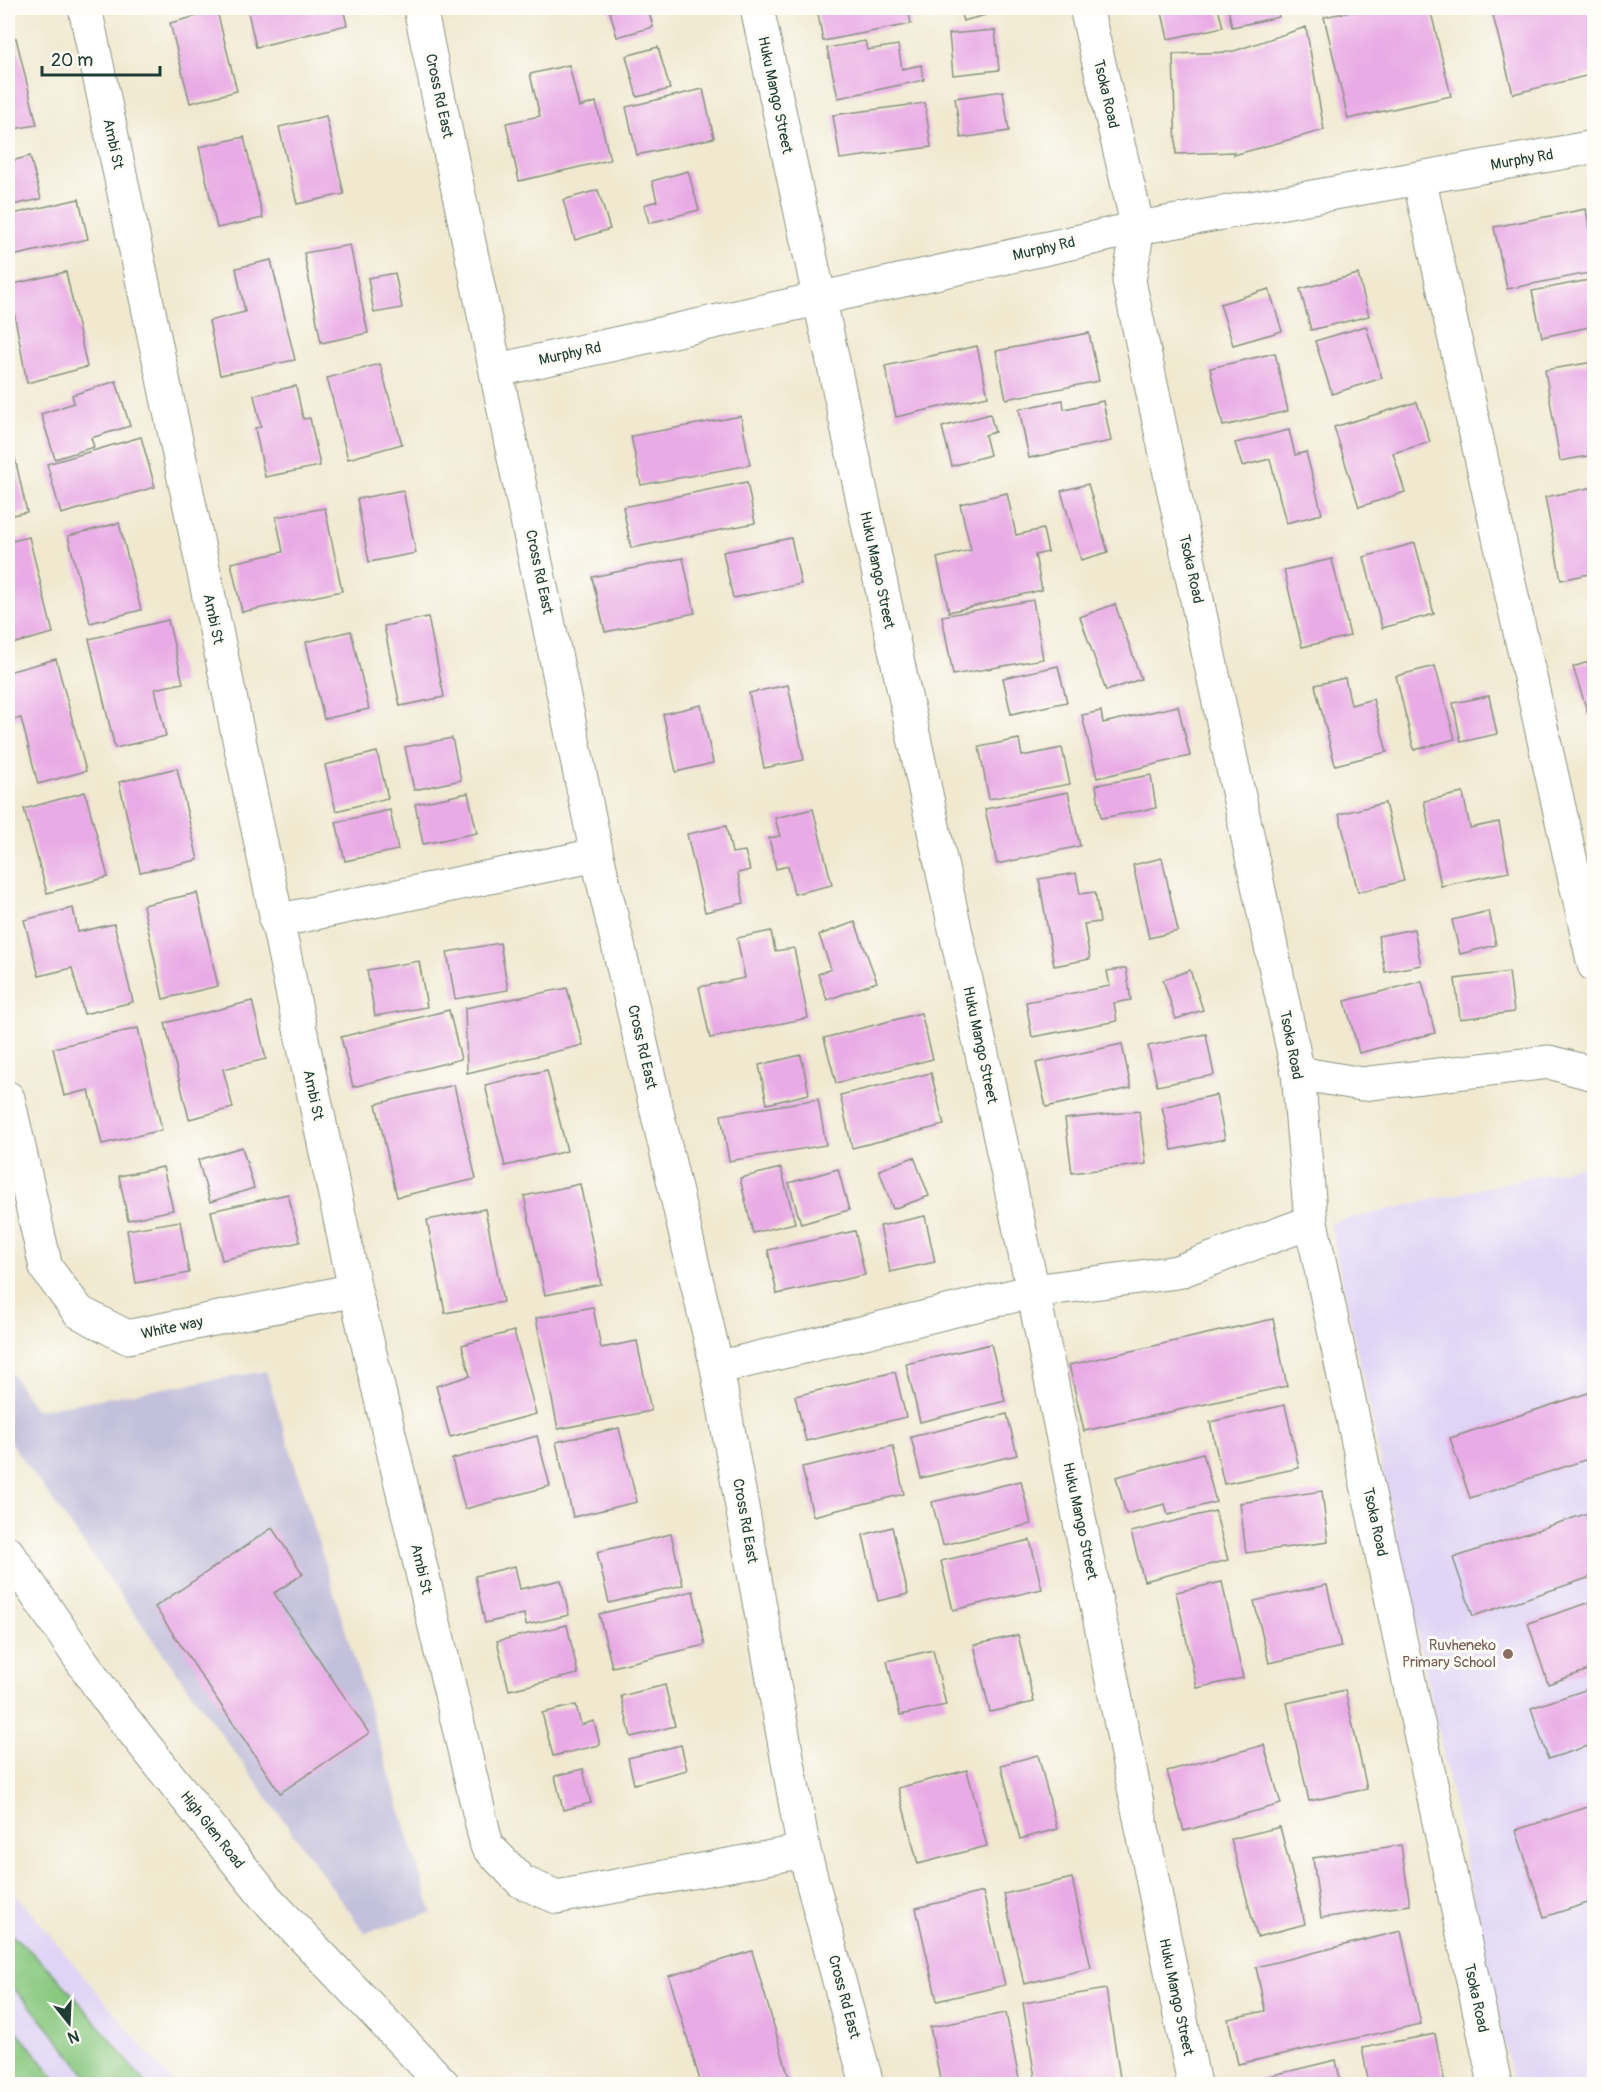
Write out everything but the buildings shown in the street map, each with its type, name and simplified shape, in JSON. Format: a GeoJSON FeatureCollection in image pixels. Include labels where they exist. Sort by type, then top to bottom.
{"type":"FeatureCollection","features":[{"type":"Feature","properties":{"kind":"street","name":"Ambi St"},"geometry":{"type":"LineString","coordinates":[[85,8],[355,1290],[487,1846],[522,1882],[557,1897],[804,1851]]}},
{"type":"Feature","properties":{"kind":"street","name":"Cross Rd East"},"geometry":{"type":"LineString","coordinates":[[420,8],[498,370],[597,855],[717,1368],[804,1851],[867,2085]]}},
{"type":"Feature","properties":{"kind":"street","name":"Huku Mango Street"},"geometry":{"type":"LineString","coordinates":[[757,8],[1033,1291],[1194,2085]]}},
{"type":"Feature","properties":{"kind":"street","name":"Tsoka Road"},"geometry":{"type":"LineString","coordinates":[[1086,8],[1138,228],[1129,281],[1298,1073],[1311,1222],[1495,2085]]}},
{"type":"Feature","properties":{"kind":"street","name":"Murphy Rd"},"geometry":{"type":"LineString","coordinates":[[498,370],[1138,228],[1594,147]]}},
{"type":"Feature","properties":{"kind":"street"},"geometry":{"type":"LineString","coordinates":[[1419,178],[1594,964]]}},
{"type":"Feature","properties":{"kind":"street"},"geometry":{"type":"LineString","coordinates":[[276,921],[597,855]]}},
{"type":"Feature","properties":{"kind":"street"},"geometry":{"type":"LineString","coordinates":[[1298,1073],[1362,1084],[1549,1062],[1594,1074]]}},
{"type":"Feature","properties":{"kind":"street","name":"White way"},"geometry":{"type":"LineString","coordinates":[[8,1098],[46,1268],[80,1312],[127,1337],[355,1290]]}},
{"type":"Feature","properties":{"kind":"street"},"geometry":{"type":"LineString","coordinates":[[717,1368],[1033,1291],[1177,1272],[1311,1222]]}},
{"type":"Feature","properties":{"kind":"street","name":"High Glen Road"},"geometry":{"type":"LineString","coordinates":[[8,1553],[107,1698],[266,1898],[443,2085]]}},
{"type":"Feature","properties":{"kind":"shaded area","name":"Ruvheneko Primary School"},"geometry":{"type":"Polygon","coordinates":[[[1594,1163],[1594,2084],[1513,2084],[1330,1223],[1594,1163]]]}},
{"type":"Feature","properties":{"kind":"shaded area"},"geometry":{"type":"Polygon","coordinates":[[[8,1367],[35,1410],[266,1371],[432,1913],[365,1933],[8,1439],[8,1367]]]}},
{"type":"Feature","properties":{"kind":"shaded area"},"geometry":{"type":"Polygon","coordinates":[[[8,1885],[174,2084],[8,2084],[8,1885]]]}},
{"type":"Feature","properties":{"kind":"green space"},"geometry":{"type":"Polygon","coordinates":[[[8,1932],[28,1948],[64,1985],[146,2084],[94,2084],[31,2007],[8,1983],[8,1932]]]}},
{"type":"Feature","properties":{"kind":"green space"},"geometry":{"type":"Polygon","coordinates":[[[8,2020],[60,2084],[8,2084],[8,2020]]]}},
{"type":"Feature","properties":{"kind":"place","name":"Ruvheneko Primary School"},"geometry":{"type":"Point","coordinates":[1508,1654]}}]}
